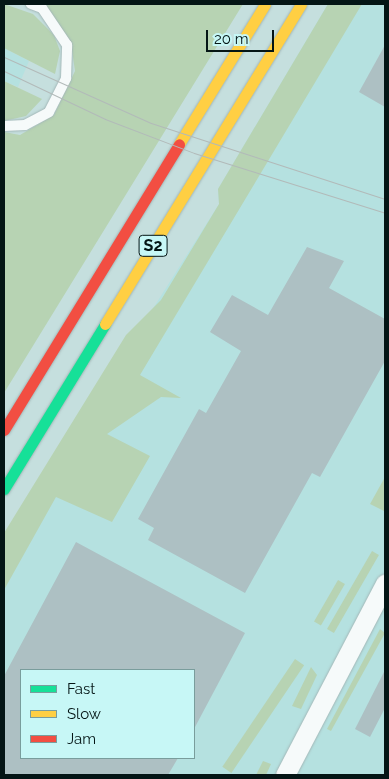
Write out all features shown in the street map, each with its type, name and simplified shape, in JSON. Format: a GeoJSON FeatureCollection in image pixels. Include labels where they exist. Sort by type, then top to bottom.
{"type":"FeatureCollection","features":[{"type":"Feature","properties":{"kind":"highway","name":"S2"},"geometry":{"type":"LineString","coordinates":[[4,430],[265,4]]}},
{"type":"Feature","properties":{"kind":"highway","name":"S2"},"geometry":{"type":"LineString","coordinates":[[4,489],[301,4]]}},
{"type":"Feature","properties":{"kind":"street"},"geometry":{"type":"LineString","coordinates":[[284,775],[385,584]]}},
{"type":"Feature","properties":{"kind":"lane"},"geometry":{"type":"LineString","coordinates":[[4,126],[25,125],[49,112],[66,78],[67,45],[42,8],[31,4]]}},
{"type":"Feature","properties":{"kind":"shaded area"},"geometry":{"type":"Polygon","coordinates":[[[328,4],[385,4],[385,775],[4,775],[4,583],[152,310],[219,204],[218,189],[328,4]]]}},
{"type":"Feature","properties":{"kind":"shaded area"},"geometry":{"type":"Polygon","coordinates":[[[4,48],[29,61],[18,87],[4,81],[4,48]]]}},
{"type":"Feature","properties":{"kind":"green space"},"geometry":{"type":"Polygon","coordinates":[[[4,4],[33,14],[54,35],[60,51],[55,74],[4,48],[4,4]]]}},
{"type":"Feature","properties":{"kind":"green space"},"geometry":{"type":"Polygon","coordinates":[[[42,4],[243,4],[4,393],[4,132],[20,135],[54,115],[75,71],[71,43],[42,4]]]}},
{"type":"Feature","properties":{"kind":"green space"},"geometry":{"type":"Polygon","coordinates":[[[328,4],[362,4],[140,375],[181,398],[161,397],[107,434],[150,456],[112,522],[56,497],[4,590],[4,533],[126,335],[161,300],[219,204],[218,189],[328,4]]]}},
{"type":"Feature","properties":{"kind":"green space"},"geometry":{"type":"Polygon","coordinates":[[[4,81],[42,99],[26,116],[4,121],[4,81]]]}},
{"type":"Feature","properties":{"kind":"green space"},"geometry":{"type":"Polygon","coordinates":[[[385,477],[385,509],[384,511],[370,504],[385,477]]]}},
{"type":"Feature","properties":{"kind":"green space"},"geometry":{"type":"Polygon","coordinates":[[[372,551],[379,555],[334,633],[327,629],[372,551]]]}},
{"type":"Feature","properties":{"kind":"green space"},"geometry":{"type":"Polygon","coordinates":[[[338,580],[345,584],[321,626],[314,622],[338,580]]]}},
{"type":"Feature","properties":{"kind":"green space"},"geometry":{"type":"Polygon","coordinates":[[[380,629],[385,633],[331,731],[327,729],[380,629]]]}},
{"type":"Feature","properties":{"kind":"green space"},"geometry":{"type":"Polygon","coordinates":[[[295,659],[304,665],[231,773],[222,767],[295,659]]]}},
{"type":"Feature","properties":{"kind":"green space"},"geometry":{"type":"Polygon","coordinates":[[[311,667],[317,675],[301,709],[292,706],[311,667]]]}},
{"type":"Feature","properties":{"kind":"green space"},"geometry":{"type":"Polygon","coordinates":[[[263,761],[271,764],[266,775],[256,775],[263,761]]]}},
{"type":"Feature","properties":{"kind":"building"},"geometry":{"type":"Polygon","coordinates":[[[385,45],[385,107],[359,92],[385,45]]]}},
{"type":"Feature","properties":{"kind":"building"},"geometry":{"type":"Polygon","coordinates":[[[307,247],[344,261],[329,288],[385,319],[385,361],[320,477],[312,473],[245,593],[148,540],[154,528],[138,519],[199,409],[206,413],[241,351],[210,332],[232,295],[268,315],[307,247]]]}},
{"type":"Feature","properties":{"kind":"building"},"geometry":{"type":"Polygon","coordinates":[[[76,542],[245,633],[195,727],[195,669],[20,669],[20,759],[177,759],[168,775],[4,775],[4,676],[76,542]]]}},
{"type":"Feature","properties":{"kind":"building"},"geometry":{"type":"Polygon","coordinates":[[[385,670],[385,708],[370,737],[355,729],[385,670]]]}},
{"type":"Feature","properties":{"kind":"tram line"},"geometry":{"type":"LineString","coordinates":[[4,57],[151,123],[385,199]]}},
{"type":"Feature","properties":{"kind":"tram line"},"geometry":{"type":"LineString","coordinates":[[4,71],[105,119],[194,153],[385,213]]}},
{"type":"Feature","properties":{"kind":"traffic: fast"},"geometry":{"type":"LineString","coordinates":[[4,489],[105,324]]}},
{"type":"Feature","properties":{"kind":"traffic: slow"},"geometry":{"type":"LineString","coordinates":[[179,144],[265,4]]}},
{"type":"Feature","properties":{"kind":"traffic: slow"},"geometry":{"type":"LineString","coordinates":[[105,324],[301,4]]}},
{"type":"Feature","properties":{"kind":"traffic: jam"},"geometry":{"type":"LineString","coordinates":[[4,430],[179,144]]}}]}
